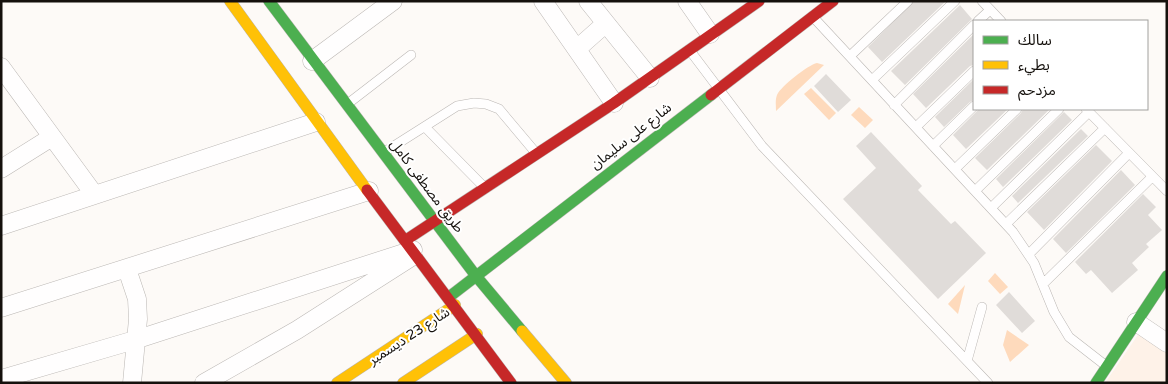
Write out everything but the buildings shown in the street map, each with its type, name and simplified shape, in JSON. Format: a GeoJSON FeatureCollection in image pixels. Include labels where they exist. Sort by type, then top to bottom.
{"type":"FeatureCollection","features":[{"type":"Feature","properties":{"kind":"street"},"geometry":{"type":"LineString","coordinates":[[230,1],[316,122],[477,334],[511,383]]}},
{"type":"Feature","properties":{"kind":"street","name":"طريق مصطفى كامل"},"geometry":{"type":"LineString","coordinates":[[269,1],[434,222],[476,276],[566,383]]}},
{"type":"Feature","properties":{"kind":"street"},"geometry":{"type":"LineString","coordinates":[[543,1],[578,48],[614,103]]}},
{"type":"Feature","properties":{"kind":"street"},"geometry":{"type":"LineString","coordinates":[[588,1],[650,78]]}},
{"type":"Feature","properties":{"kind":"street"},"geometry":{"type":"LineString","coordinates":[[687,1],[710,34]]}},
{"type":"Feature","properties":{"kind":"street"},"geometry":{"type":"LineString","coordinates":[[204,383],[297,330],[412,248],[434,222],[538,155],[759,1]]}},
{"type":"Feature","properties":{"kind":"street","name":"شارع على سليمان"},"geometry":{"type":"LineString","coordinates":[[452,301],[476,276],[833,1]]}},
{"type":"Feature","properties":{"kind":"street"},"geometry":{"type":"LineString","coordinates":[[312,61],[382,4]]}},
{"type":"Feature","properties":{"kind":"street"},"geometry":{"type":"LineString","coordinates":[[578,48],[605,24]]}},
{"type":"Feature","properties":{"kind":"street"},"geometry":{"type":"LineString","coordinates":[[1,67],[94,194]]}},
{"type":"Feature","properties":{"kind":"street"},"geometry":{"type":"LineString","coordinates":[[1,226],[316,122]]}},
{"type":"Feature","properties":{"kind":"street"},"geometry":{"type":"LineString","coordinates":[[1,169],[52,137]]}},
{"type":"Feature","properties":{"kind":"street"},"geometry":{"type":"LineString","coordinates":[[1,308],[369,191]]}},
{"type":"Feature","properties":{"kind":"street"},"geometry":{"type":"LineString","coordinates":[[1,379],[138,339],[412,248]]}},
{"type":"Feature","properties":{"kind":"street"},"geometry":{"type":"LineString","coordinates":[[127,269],[137,299],[138,339],[132,383]]}},
{"type":"Feature","properties":{"kind":"street"},"geometry":{"type":"LineString","coordinates":[[1096,383],[1167,276]]}},
{"type":"Feature","properties":{"kind":"street","name":"شارع 23 ديسمبر"},"geometry":{"type":"LineString","coordinates":[[337,383],[452,301]]}},
{"type":"Feature","properties":{"kind":"street"},"geometry":{"type":"LineString","coordinates":[[1136,322],[1167,343]]}},
{"type":"Feature","properties":{"kind":"street"},"geometry":{"type":"LineString","coordinates":[[403,383],[477,334]]}},
{"type":"Feature","properties":{"kind":"lane"},"geometry":{"type":"LineString","coordinates":[[850,56],[908,1]]}},
{"type":"Feature","properties":{"kind":"lane"},"geometry":{"type":"LineString","coordinates":[[872,80],[955,1]]}},
{"type":"Feature","properties":{"kind":"lane"},"geometry":{"type":"LineString","coordinates":[[982,1],[1000,20]]}},
{"type":"Feature","properties":{"kind":"lane"},"geometry":{"type":"LineString","coordinates":[[979,20],[990,10]]}},
{"type":"Feature","properties":{"kind":"lane"},"geometry":{"type":"LineString","coordinates":[[813,17],[1006,224],[1028,254],[1044,283],[1054,312],[1069,337],[1108,366]]}},
{"type":"Feature","properties":{"kind":"lane"},"geometry":{"type":"LineString","coordinates":[[894,105],[973,26]]}},
{"type":"Feature","properties":{"kind":"lane"},"geometry":{"type":"LineString","coordinates":[[689,49],[762,146],[988,383]]}},
{"type":"Feature","properties":{"kind":"lane"},"geometry":{"type":"LineString","coordinates":[[346,105],[411,55]]}},
{"type":"Feature","properties":{"kind":"lane"},"geometry":{"type":"LineString","coordinates":[[916,127],[973,72]]}},
{"type":"Feature","properties":{"kind":"lane"},"geometry":{"type":"LineString","coordinates":[[383,153],[457,106],[474,103],[486,104],[499,110],[538,155]]}},
{"type":"Feature","properties":{"kind":"lane"},"geometry":{"type":"LineString","coordinates":[[933,146],[973,107]]}},
{"type":"Feature","properties":{"kind":"lane"},"geometry":{"type":"LineString","coordinates":[[954,169],[1016,110]]}},
{"type":"Feature","properties":{"kind":"lane"},"geometry":{"type":"LineString","coordinates":[[975,191],[1058,110]]}},
{"type":"Feature","properties":{"kind":"lane"},"geometry":{"type":"LineString","coordinates":[[991,208],[1087,110],[1128,154],[1167,191]]}},
{"type":"Feature","properties":{"kind":"lane"},"geometry":{"type":"LineString","coordinates":[[425,127],[486,188]]}},
{"type":"Feature","properties":{"kind":"lane"},"geometry":{"type":"LineString","coordinates":[[1006,224],[1104,128]]}},
{"type":"Feature","properties":{"kind":"lane"},"geometry":{"type":"LineString","coordinates":[[1028,254],[1128,154]]}},
{"type":"Feature","properties":{"kind":"lane"},"geometry":{"type":"LineString","coordinates":[[1044,283],[1152,176]]}},
{"type":"Feature","properties":{"kind":"lane"},"geometry":{"type":"LineString","coordinates":[[966,361],[982,307]]}},
{"type":"Feature","properties":{"kind":"shaded area"},"geometry":{"type":"Polygon","coordinates":[[[817,63],[824,65],[776,111],[776,99],[779,91],[801,72],[817,63]]]}},
{"type":"Feature","properties":{"kind":"shaded area"},"geometry":{"type":"Polygon","coordinates":[[[811,88],[836,113],[829,120],[804,94],[811,88]]]}},
{"type":"Feature","properties":{"kind":"shaded area"},"geometry":{"type":"Polygon","coordinates":[[[859,107],[873,120],[865,128],[851,115],[859,107]]]}},
{"type":"Feature","properties":{"kind":"shaded area"},"geometry":{"type":"Polygon","coordinates":[[[995,273],[1008,287],[1000,294],[988,281],[995,273]]]}},
{"type":"Feature","properties":{"kind":"shaded area"},"geometry":{"type":"Polygon","coordinates":[[[965,285],[958,314],[948,304],[965,285]]]}},
{"type":"Feature","properties":{"kind":"shaded area"},"geometry":{"type":"Polygon","coordinates":[[[1007,330],[1029,345],[1010,362],[1003,345],[1007,330]]]}},
{"type":"Feature","properties":{"kind":"shaded area"},"geometry":{"type":"Polygon","coordinates":[[[1140,332],[1167,349],[1167,383],[1105,383],[1140,332]]]}},
{"type":"Feature","properties":{"kind":"traffic: fast"},"geometry":{"type":"LineString","coordinates":[[269,1],[476,276],[522,331]]}},
{"type":"Feature","properties":{"kind":"traffic: fast"},"geometry":{"type":"LineString","coordinates":[[449,297],[711,95]]}},
{"type":"Feature","properties":{"kind":"traffic: fast"},"geometry":{"type":"LineString","coordinates":[[1096,383],[1167,276]]}},
{"type":"Feature","properties":{"kind":"traffic: slow"},"geometry":{"type":"LineString","coordinates":[[230,1],[367,190]]}},
{"type":"Feature","properties":{"kind":"traffic: slow"},"geometry":{"type":"LineString","coordinates":[[337,383],[455,305]]}},
{"type":"Feature","properties":{"kind":"traffic: slow"},"geometry":{"type":"LineString","coordinates":[[522,331],[566,383]]}},
{"type":"Feature","properties":{"kind":"traffic: slow"},"geometry":{"type":"LineString","coordinates":[[403,383],[477,334]]}},
{"type":"Feature","properties":{"kind":"traffic: jam"},"geometry":{"type":"LineString","coordinates":[[406,240],[614,103],[759,1]]}},
{"type":"Feature","properties":{"kind":"traffic: jam"},"geometry":{"type":"LineString","coordinates":[[711,95],[833,1]]}},
{"type":"Feature","properties":{"kind":"traffic: jam"},"geometry":{"type":"LineString","coordinates":[[367,190],[511,383]]}}]}
